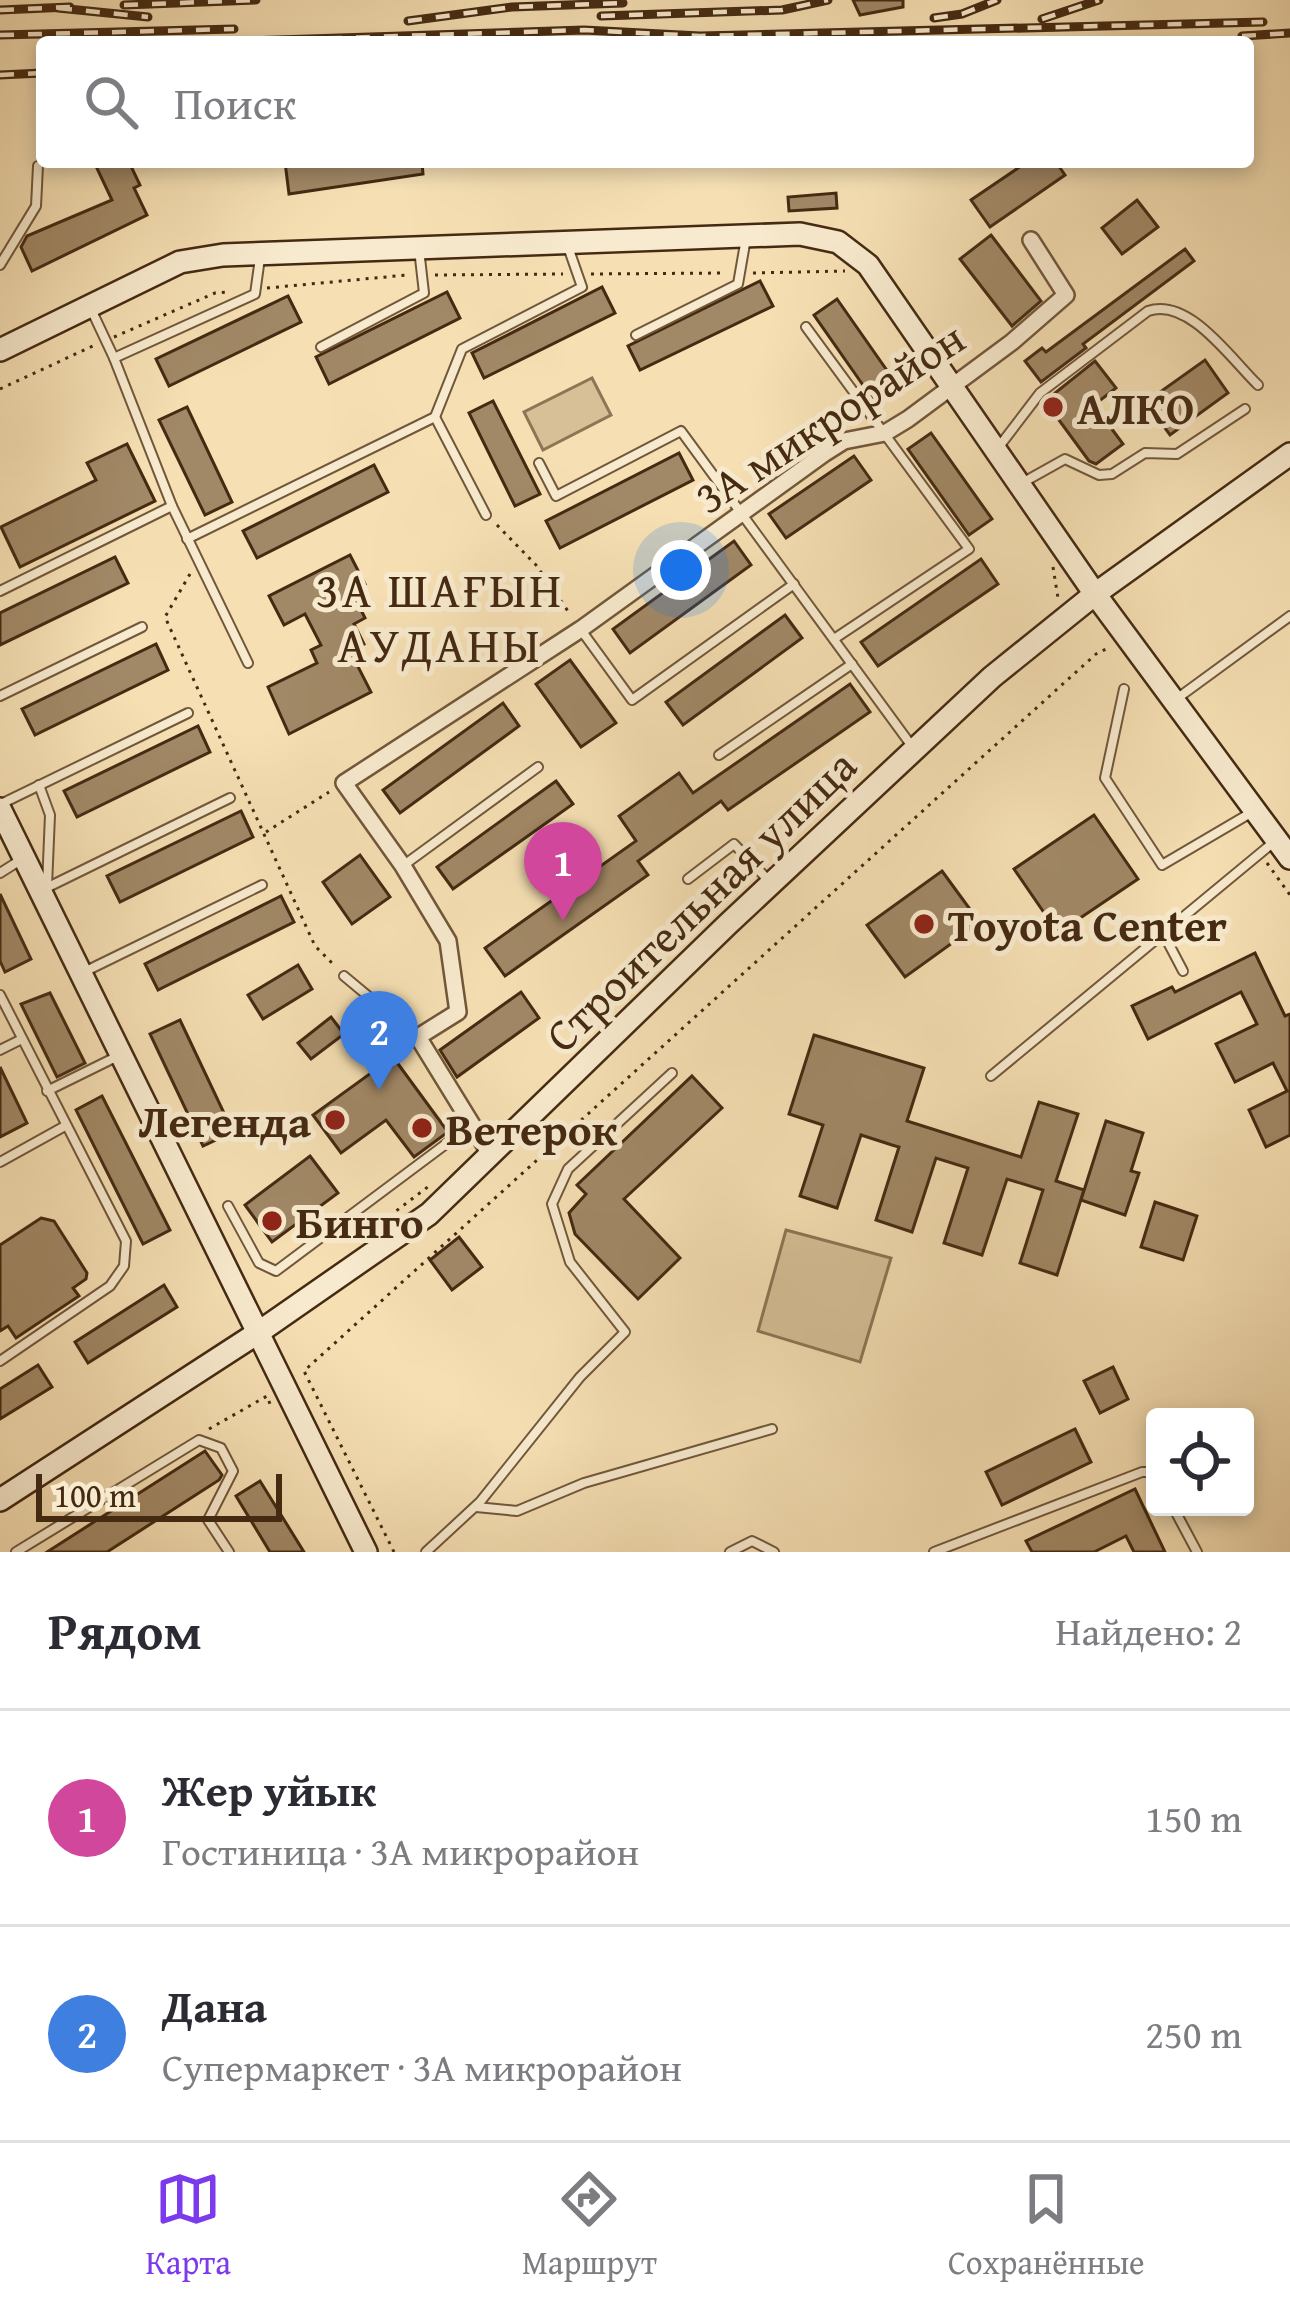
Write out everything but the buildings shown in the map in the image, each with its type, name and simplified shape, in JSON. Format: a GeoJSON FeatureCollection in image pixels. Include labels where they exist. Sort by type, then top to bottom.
{"type":"FeatureCollection","features":[{"type":"Feature","properties":{"kind":"street"},"geometry":{"type":"LineString","coordinates":[[0,350],[180,262],[260,254],[800,234],[838,242],[868,266],[1095,594],[1283,849]]}},
{"type":"Feature","properties":{"kind":"street","name":"3А микрорайон"},"geometry":{"type":"LineString","coordinates":[[344,783],[581,629],[844,441],[885,433],[1066,296],[1031,240]]}},
{"type":"Feature","properties":{"kind":"street","name":"Строительная улица"},"geometry":{"type":"LineString","coordinates":[[0,1500],[259,1332],[429,1214],[992,677],[1095,594],[1290,454]]}},
{"type":"Feature","properties":{"kind":"street"},"geometry":{"type":"LineString","coordinates":[[344,783],[403,866],[448,941],[458,1012],[418,1037],[490,1154]]}},
{"type":"Feature","properties":{"kind":"street"},"geometry":{"type":"LineString","coordinates":[[0,807],[366,1552]]}},
{"type":"Feature","properties":{"kind":"lane"},"geometry":{"type":"LineString","coordinates":[[0,265],[36,206],[38,168]]}},
{"type":"Feature","properties":{"kind":"lane"},"geometry":{"type":"LineString","coordinates":[[636,335],[733,287],[742,273],[747,236]]}},
{"type":"Feature","properties":{"kind":"lane"},"geometry":{"type":"LineString","coordinates":[[187,539],[435,417],[462,349],[582,287],[567,243]]}},
{"type":"Feature","properties":{"kind":"lane"},"geometry":{"type":"LineString","coordinates":[[321,347],[424,293],[419,248]]}},
{"type":"Feature","properties":{"kind":"lane"},"geometry":{"type":"LineString","coordinates":[[114,358],[255,294],[260,254]]}},
{"type":"Feature","properties":{"kind":"lane"},"geometry":{"type":"LineString","coordinates":[[90,306],[172,506],[248,663]]}},
{"type":"Feature","properties":{"kind":"lane"},"geometry":{"type":"LineString","coordinates":[[997,449],[1040,393],[1148,311],[1160,307],[1186,315],[1258,385]]}},
{"type":"Feature","properties":{"kind":"lane"},"geometry":{"type":"LineString","coordinates":[[806,327],[969,549],[834,639]]}},
{"type":"Feature","properties":{"kind":"lane"},"geometry":{"type":"LineString","coordinates":[[1021,484],[1065,459],[1099,475],[1112,475],[1145,453],[1177,454],[1245,409]]}},
{"type":"Feature","properties":{"kind":"lane"},"geometry":{"type":"LineString","coordinates":[[435,417],[486,515]]}},
{"type":"Feature","properties":{"kind":"lane"},"geometry":{"type":"LineString","coordinates":[[539,463],[556,496],[681,431],[915,750]]}},
{"type":"Feature","properties":{"kind":"lane"},"geometry":{"type":"LineString","coordinates":[[0,591],[172,506]]}},
{"type":"Feature","properties":{"kind":"lane"},"geometry":{"type":"LineString","coordinates":[[581,629],[632,700],[794,584]]}},
{"type":"Feature","properties":{"kind":"lane"},"geometry":{"type":"LineString","coordinates":[[1174,701],[1290,616]]}},
{"type":"Feature","properties":{"kind":"lane"},"geometry":{"type":"LineString","coordinates":[[0,696],[142,627]]}},
{"type":"Feature","properties":{"kind":"lane"},"geometry":{"type":"LineString","coordinates":[[719,755],[852,664]]}},
{"type":"Feature","properties":{"kind":"lane"},"geometry":{"type":"LineString","coordinates":[[1124,689],[1106,778],[1162,865],[1255,810]]}},
{"type":"Feature","properties":{"kind":"lane"},"geometry":{"type":"LineString","coordinates":[[0,807],[188,712]]}},
{"type":"Feature","properties":{"kind":"lane"},"geometry":{"type":"LineString","coordinates":[[403,866],[538,766]]}},
{"type":"Feature","properties":{"kind":"lane"},"geometry":{"type":"LineString","coordinates":[[39,785],[50,815],[44,889]]}},
{"type":"Feature","properties":{"kind":"lane"},"geometry":{"type":"LineString","coordinates":[[44,889],[230,798]]}},
{"type":"Feature","properties":{"kind":"lane"},"geometry":{"type":"LineString","coordinates":[[688,879],[734,844],[772,884]]}},
{"type":"Feature","properties":{"kind":"lane"},"geometry":{"type":"LineString","coordinates":[[991,1076],[1163,933],[1283,849]]}},
{"type":"Feature","properties":{"kind":"lane"},"geometry":{"type":"LineString","coordinates":[[0,873],[24,858]]}},
{"type":"Feature","properties":{"kind":"lane"},"geometry":{"type":"LineString","coordinates":[[82,973],[262,885]]}},
{"type":"Feature","properties":{"kind":"lane"},"geometry":{"type":"LineString","coordinates":[[1163,933],[1183,971]]}},
{"type":"Feature","properties":{"kind":"lane"},"geometry":{"type":"LineString","coordinates":[[344,976],[418,1037]]}},
{"type":"Feature","properties":{"kind":"lane"},"geometry":{"type":"LineString","coordinates":[[0,995],[125,1241],[124,1266],[110,1286],[0,1360]]}},
{"type":"Feature","properties":{"kind":"lane"},"geometry":{"type":"LineString","coordinates":[[0,1050],[22,1039]]}},
{"type":"Feature","properties":{"kind":"lane"},"geometry":{"type":"LineString","coordinates":[[47,1091],[122,1054]]}},
{"type":"Feature","properties":{"kind":"lane"},"geometry":{"type":"LineString","coordinates":[[426,1552],[474,1507],[580,1376],[625,1332],[570,1262],[552,1204],[568,1169],[672,1073]]}},
{"type":"Feature","properties":{"kind":"lane"},"geometry":{"type":"LineString","coordinates":[[0,1162],[65,1126]]}},
{"type":"Feature","properties":{"kind":"lane"},"geometry":{"type":"LineString","coordinates":[[228,1206],[260,1263],[276,1271],[470,1126]]}},
{"type":"Feature","properties":{"kind":"lane"},"geometry":{"type":"LineString","coordinates":[[474,1507],[517,1511],[584,1483],[772,1429]]}},
{"type":"Feature","properties":{"kind":"lane"},"geometry":{"type":"LineString","coordinates":[[16,1552],[199,1440],[221,1448],[233,1471],[208,1520],[229,1552]]}},
{"type":"Feature","properties":{"kind":"lane"},"geometry":{"type":"LineString","coordinates":[[934,1552],[1146,1472]]}},
{"type":"Feature","properties":{"kind":"lane"},"geometry":{"type":"LineString","coordinates":[[1178,1516],[1197,1552]]}},
{"type":"Feature","properties":{"kind":"lane"},"geometry":{"type":"LineString","coordinates":[[730,1552],[752,1541],[774,1552]]}},
{"type":"Feature","properties":{"kind":"path"},"geometry":{"type":"LineString","coordinates":[[0,389],[215,293],[422,275],[847,271]]}},
{"type":"Feature","properties":{"kind":"path"},"geometry":{"type":"LineString","coordinates":[[486,515],[536,566],[581,629]]}},
{"type":"Feature","properties":{"kind":"path"},"geometry":{"type":"LineString","coordinates":[[1050,555],[1060,597]]}},
{"type":"Feature","properties":{"kind":"path"},"geometry":{"type":"LineString","coordinates":[[198,561],[165,617],[315,946],[344,976]]}},
{"type":"Feature","properties":{"kind":"path"},"geometry":{"type":"LineString","coordinates":[[394,1552],[304,1371],[1096,654]]}},
{"type":"Feature","properties":{"kind":"path"},"geometry":{"type":"LineString","coordinates":[[264,833],[344,783]]}},
{"type":"Feature","properties":{"kind":"path"},"geometry":{"type":"LineString","coordinates":[[375,1227],[430,1185]]}},
{"type":"Feature","properties":{"kind":"shaded area"},"geometry":{"type":"Polygon","coordinates":[[[592,378],[611,415],[543,450],[524,412],[592,378]]]}},
{"type":"Feature","properties":{"kind":"shaded area"},"geometry":{"type":"Polygon","coordinates":[[[786,1230],[891,1258],[860,1362],[758,1331],[786,1230]]]}},
{"type":"Feature","properties":{"kind":"railway"},"geometry":{"type":"LineString","coordinates":[[124,5],[256,0]]}},
{"type":"Feature","properties":{"kind":"railway"},"geometry":{"type":"LineString","coordinates":[[601,16],[782,10],[828,0]]}},
{"type":"Feature","properties":{"kind":"railway"},"geometry":{"type":"LineString","coordinates":[[934,18],[962,14],[997,0]]}},
{"type":"Feature","properties":{"kind":"railway"},"geometry":{"type":"LineString","coordinates":[[1042,19],[1099,0]]}},
{"type":"Feature","properties":{"kind":"railway"},"geometry":{"type":"LineString","coordinates":[[408,21],[512,7],[623,3]]}},
{"type":"Feature","properties":{"kind":"railway"},"geometry":{"type":"LineString","coordinates":[[0,10],[70,7]]}},
{"type":"Feature","properties":{"kind":"railway"},"geometry":{"type":"LineString","coordinates":[[58,8],[148,17]]}},
{"type":"Feature","properties":{"kind":"railway"},"geometry":{"type":"LineString","coordinates":[[700,36],[1263,22]]}},
{"type":"Feature","properties":{"kind":"railway"},"geometry":{"type":"LineString","coordinates":[[0,35],[234,29]]}},
{"type":"Feature","properties":{"kind":"railway"},"geometry":{"type":"LineString","coordinates":[[400,36],[584,30],[700,36]]}},
{"type":"Feature","properties":{"kind":"railway"},"geometry":{"type":"LineString","coordinates":[[1242,36],[1290,33]]}},
{"type":"Feature","properties":{"kind":"railway"},"geometry":{"type":"LineString","coordinates":[[0,75],[36,73]]}},
{"type":"Feature","properties":{"kind":"place","name":"АЛКО"},"geometry":{"type":"Point","coordinates":[1053,407]}},
{"type":"Feature","properties":{"kind":"place","name":"Жер уйык"},"geometry":{"type":"Point","coordinates":[563,921]}},
{"type":"Feature","properties":{"kind":"place","name":"Toyota Center"},"geometry":{"type":"Point","coordinates":[924,924]}},
{"type":"Feature","properties":{"kind":"place","name":"Дана"},"geometry":{"type":"Point","coordinates":[379,1090]}},
{"type":"Feature","properties":{"kind":"place","name":"Легенда"},"geometry":{"type":"Point","coordinates":[335,1120]}},
{"type":"Feature","properties":{"kind":"place","name":"Ветерок"},"geometry":{"type":"Point","coordinates":[422,1128]}},
{"type":"Feature","properties":{"kind":"place","name":"Бинго"},"geometry":{"type":"Point","coordinates":[272,1221]}},
{"type":"Feature","properties":{"kind":"district","name":"3А ШАҒЫН АУДАНЫ"},"geometry":{"type":"Point","coordinates":[440,616]}}]}
